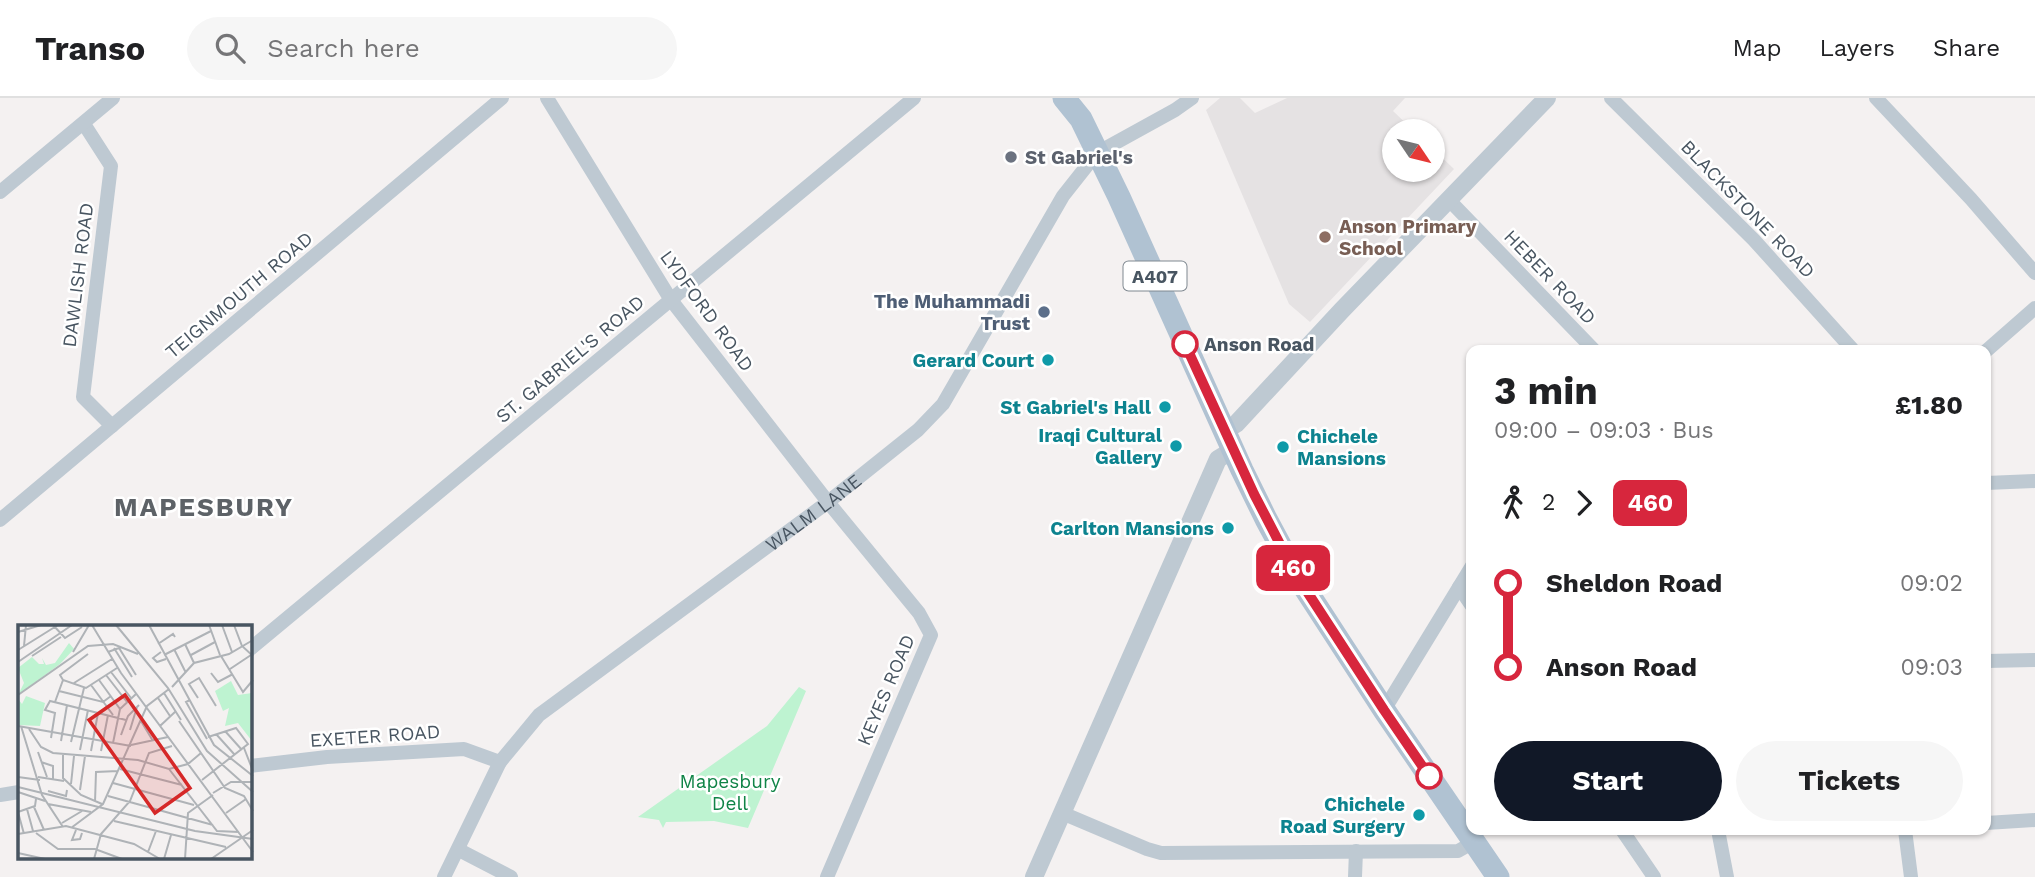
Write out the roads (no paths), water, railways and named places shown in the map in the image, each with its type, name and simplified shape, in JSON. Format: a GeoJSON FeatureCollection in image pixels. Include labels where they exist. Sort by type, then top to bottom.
{"type":"FeatureCollection","features":[{"type":"Feature","properties":{"kind":"main road","name":"A407"},"geometry":{"type":"LineString","coordinates":[[1064,98],[1081,119],[1119,197],[1229,440],[1295,573],[1466,830]]}},
{"type":"Feature","properties":{"kind":"main road","name":"A407"},"geometry":{"type":"LineString","coordinates":[[1469,835],[1498,877]]}},
{"type":"Feature","properties":{"kind":"street"},"geometry":{"type":"LineString","coordinates":[[0,192],[113,98]]}},
{"type":"Feature","properties":{"kind":"street","name":"TEIGNMOUTH ROAD"},"geometry":{"type":"LineString","coordinates":[[0,520],[502,98]]}},
{"type":"Feature","properties":{"kind":"street","name":"LYDFORD ROAD"},"geometry":{"type":"LineString","coordinates":[[547,98],[671,300],[828,502]]}},
{"type":"Feature","properties":{"kind":"street","name":"ST. GABRIEL'S ROAD"},"geometry":{"type":"LineString","coordinates":[[252,647],[914,98]]}},
{"type":"Feature","properties":{"kind":"street"},"geometry":{"type":"LineString","coordinates":[[1097,153],[1192,98]]}},
{"type":"Feature","properties":{"kind":"street"},"geometry":{"type":"LineString","coordinates":[[1034,877],[1218,458],[1236,424],[1547,98]]}},
{"type":"Feature","properties":{"kind":"street","name":"BLACKSTONE ROAD"},"geometry":{"type":"LineString","coordinates":[[1611,98],[1754,240],[1848,345]]}},
{"type":"Feature","properties":{"kind":"street"},"geometry":{"type":"LineString","coordinates":[[1876,98],[1971,199],[2035,273]]}},
{"type":"Feature","properties":{"kind":"street","name":"DAWLISH ROAD"},"geometry":{"type":"LineString","coordinates":[[84,124],[111,166],[83,397],[112,426]]}},
{"type":"Feature","properties":{"kind":"street","name":"WALM LANE"},"geometry":{"type":"LineString","coordinates":[[444,877],[500,762],[539,715],[828,502],[918,430],[943,404],[1063,196],[1097,153]]}},
{"type":"Feature","properties":{"kind":"street","name":"HEBER ROAD"},"geometry":{"type":"LineString","coordinates":[[1449,200],[1589,345]]}},
{"type":"Feature","properties":{"kind":"street"},"geometry":{"type":"LineString","coordinates":[[1991,347],[2035,308]]}},
{"type":"Feature","properties":{"kind":"street"},"geometry":{"type":"LineString","coordinates":[[1991,483],[2035,481]]}},
{"type":"Feature","properties":{"kind":"street","name":"KEYES ROAD"},"geometry":{"type":"LineString","coordinates":[[827,877],[931,635],[919,613],[828,502]]}},
{"type":"Feature","properties":{"kind":"street"},"geometry":{"type":"LineString","coordinates":[[1384,710],[1466,576]]}},
{"type":"Feature","properties":{"kind":"street"},"geometry":{"type":"LineString","coordinates":[[1459,587],[1466,597]]}},
{"type":"Feature","properties":{"kind":"street"},"geometry":{"type":"LineString","coordinates":[[1991,661],[2035,660]]}},
{"type":"Feature","properties":{"kind":"street","name":"EXETER ROAD"},"geometry":{"type":"LineString","coordinates":[[252,766],[327,757],[464,749],[500,762]]}},
{"type":"Feature","properties":{"kind":"street"},"geometry":{"type":"LineString","coordinates":[[0,794],[18,792]]}},
{"type":"Feature","properties":{"kind":"street"},"geometry":{"type":"LineString","coordinates":[[1062,813],[1161,853],[1458,851],[1474,842]]}},
{"type":"Feature","properties":{"kind":"street"},"geometry":{"type":"LineString","coordinates":[[1991,823],[2035,820]]}},
{"type":"Feature","properties":{"kind":"street"},"geometry":{"type":"LineString","coordinates":[[1625,835],[1654,877]]}},
{"type":"Feature","properties":{"kind":"street"},"geometry":{"type":"LineString","coordinates":[[1719,835],[1727,877]]}},
{"type":"Feature","properties":{"kind":"street"},"geometry":{"type":"LineString","coordinates":[[1906,835],[1912,877]]}},
{"type":"Feature","properties":{"kind":"street"},"geometry":{"type":"LineString","coordinates":[[458,850],[511,877]]}},
{"type":"Feature","properties":{"kind":"street"},"geometry":{"type":"LineString","coordinates":[[1355,877],[1356,851]]}},
{"type":"Feature","properties":{"kind":"place","name":"St Gabriel's"},"geometry":{"type":"Point","coordinates":[1011,157]}},
{"type":"Feature","properties":{"kind":"place","name":"Anson Primary School"},"geometry":{"type":"Point","coordinates":[1325,237]}},
{"type":"Feature","properties":{"kind":"place","name":"The Muhammadi Trust"},"geometry":{"type":"Point","coordinates":[1044,312]}},
{"type":"Feature","properties":{"kind":"place","name":"Anson Road"},"geometry":{"type":"Point","coordinates":[1185,344]}},
{"type":"Feature","properties":{"kind":"place","name":"Gerard Court"},"geometry":{"type":"Point","coordinates":[1048,360]}},
{"type":"Feature","properties":{"kind":"place","name":"St Gabriel's Hall"},"geometry":{"type":"Point","coordinates":[1165,407]}},
{"type":"Feature","properties":{"kind":"place","name":"Iraqi Cultural Gallery"},"geometry":{"type":"Point","coordinates":[1176,446]}},
{"type":"Feature","properties":{"kind":"place","name":"Chichele Mansions"},"geometry":{"type":"Point","coordinates":[1283,447]}},
{"type":"Feature","properties":{"kind":"place","name":"Carlton Mansions"},"geometry":{"type":"Point","coordinates":[1228,528]}},
{"type":"Feature","properties":{"kind":"place","name":"Chichele Road Surgery"},"geometry":{"type":"Point","coordinates":[1419,815]}},
{"type":"Feature","properties":{"kind":"district","name":"MAPESBURY"},"geometry":{"type":"Point","coordinates":[204,507]}},
{"type":"Feature","properties":{"kind":"park label","name":"Mapesbury Dell"},"geometry":{"type":"Point","coordinates":[730,792]}}]}
